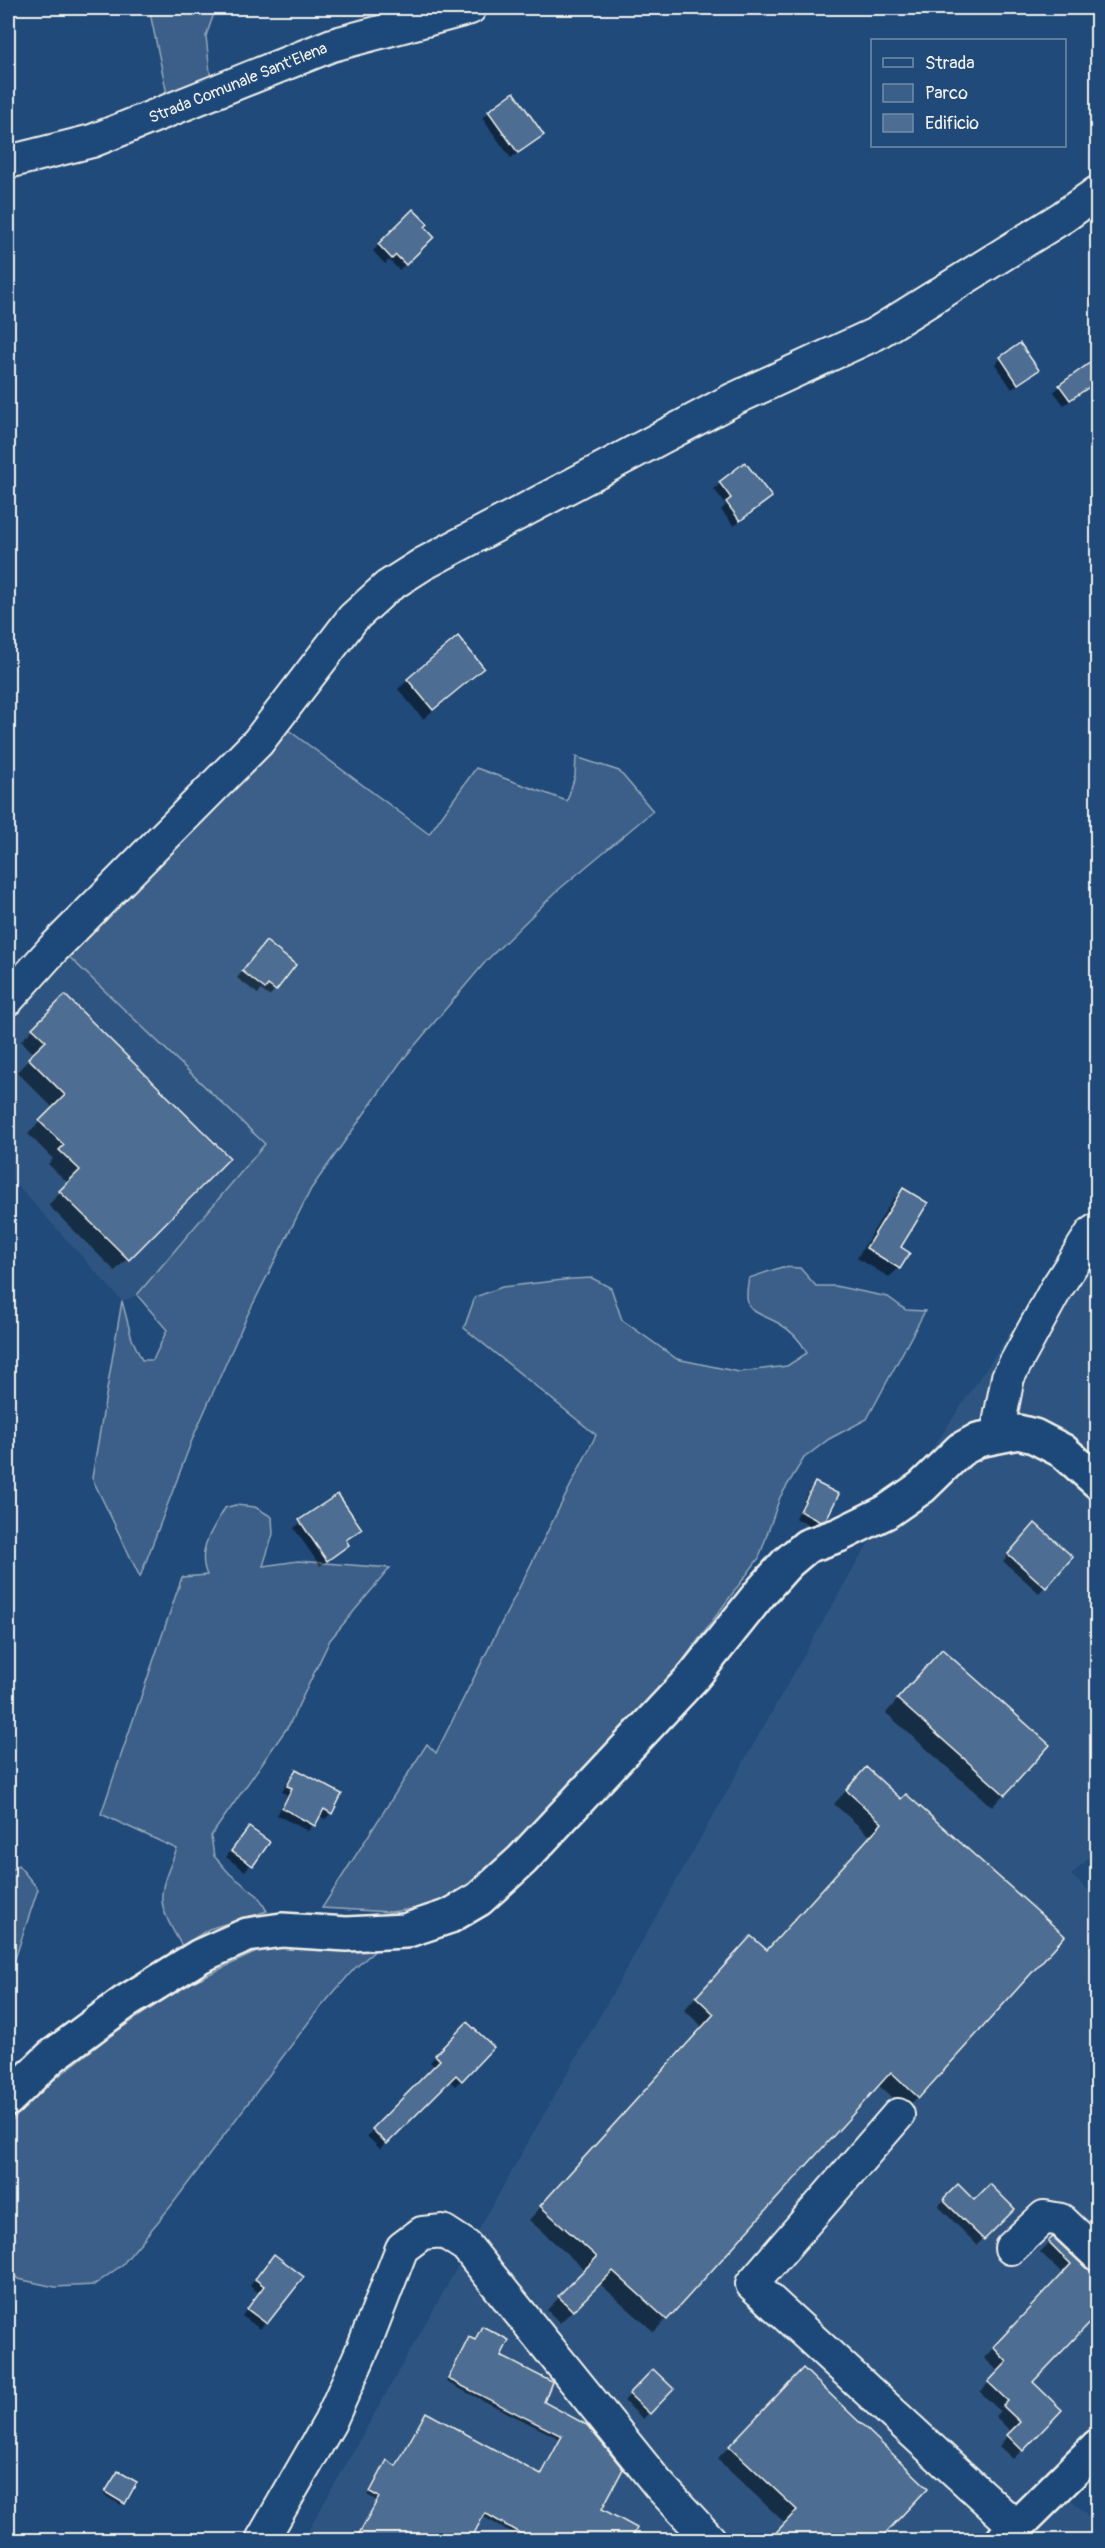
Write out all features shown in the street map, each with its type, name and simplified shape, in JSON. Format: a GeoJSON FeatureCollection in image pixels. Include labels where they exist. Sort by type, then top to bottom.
{"type":"FeatureCollection","features":[{"type":"Feature","properties":{"kind":"main road"},"geometry":{"type":"LineString","coordinates":[[8,2099],[51,2057],[124,2003],[200,1956],[247,1935],[282,1930],[321,1933],[390,1933],[433,1924],[464,1909],[522,1860],[694,1676],[787,1563],[807,1546],[839,1535],[886,1512],[922,1487],[960,1450],[978,1440],[997,1434],[1018,1432],[1048,1442],[1063,1451],[1098,1482]]}},
{"type":"Feature","properties":{"kind":"main road"},"geometry":{"type":"LineString","coordinates":[[1010,2534],[1098,2446]]}},
{"type":"Feature","properties":{"kind":"street","name":"Strada Comunale Sant'Elena"},"geometry":{"type":"LineString","coordinates":[[8,162],[92,141],[332,45],[470,8]]}},
{"type":"Feature","properties":{"kind":"street"},"geometry":{"type":"LineString","coordinates":[[8,999],[53,949],[258,742],[353,618],[387,586],[423,564],[734,399],[875,334],[1063,217],[1098,192]]}},
{"type":"Feature","properties":{"kind":"street"},"geometry":{"type":"LineString","coordinates":[[997,1434],[1008,1377],[1056,1288],[1092,1233],[1098,1229]]}},
{"type":"Feature","properties":{"kind":"street"},"geometry":{"type":"LineString","coordinates":[[898,2115],[752,2284],[1010,2534]]}},
{"type":"Feature","properties":{"kind":"street"},"geometry":{"type":"LineString","coordinates":[[1011,2248],[1044,2217],[1061,2220],[1098,2255]]}},
{"type":"Feature","properties":{"kind":"street"},"geometry":{"type":"LineString","coordinates":[[262,2541],[330,2422],[364,2346],[402,2248],[422,2233],[443,2231],[466,2246],[658,2484],[710,2541]]}},
{"type":"Feature","properties":{"kind":"shaded area"},"geometry":{"type":"Polygon","coordinates":[[[62,950],[266,1144],[137,1295],[122,1301],[8,1175],[8,1009],[62,950]]]}},
{"type":"Feature","properties":{"kind":"shaded area"},"geometry":{"type":"Polygon","coordinates":[[[1097,1203],[1098,1849],[1071,1875],[1098,1899],[1097,2428],[986,2540],[303,2540],[859,1558],[1097,1203]]]}},
{"type":"Feature","properties":{"kind":"shaded area"},"geometry":{"type":"Polygon","coordinates":[[[1066,2495],[1097,2524],[1097,2540],[1022,2540],[1066,2495]]]}},
{"type":"Feature","properties":{"kind":"green space"},"geometry":{"type":"Polygon","coordinates":[[[149,8],[216,8],[206,36],[211,82],[168,99],[149,8]]]}},
{"type":"Feature","properties":{"kind":"green space"},"geometry":{"type":"Polygon","coordinates":[[[276,721],[429,834],[476,768],[567,801],[575,776],[576,757],[619,771],[653,811],[557,891],[487,960],[400,1063],[311,1189],[248,1314],[194,1435],[140,1577],[92,1478],[122,1301],[132,1339],[142,1360],[153,1360],[167,1330],[137,1295],[265,1144],[62,950],[276,721]]]}},
{"type":"Feature","properties":{"kind":"green space"},"geometry":{"type":"Polygon","coordinates":[[[782,1267],[800,1268],[816,1286],[835,1286],[888,1297],[906,1310],[925,1311],[867,1419],[829,1439],[804,1458],[780,1497],[759,1558],[653,1701],[573,1796],[451,1903],[391,1912],[322,1908],[427,1744],[436,1753],[596,1435],[464,1328],[475,1297],[502,1287],[592,1278],[611,1288],[622,1320],[677,1359],[739,1372],[787,1366],[807,1353],[791,1332],[756,1312],[748,1304],[749,1278],[782,1267]]]}},
{"type":"Feature","properties":{"kind":"green space"},"geometry":{"type":"Polygon","coordinates":[[[235,1505],[255,1507],[272,1517],[273,1534],[263,1566],[298,1561],[390,1568],[330,1640],[289,1725],[211,1836],[214,1856],[230,1874],[258,1896],[267,1911],[209,1929],[182,1946],[167,1918],[162,1898],[166,1878],[177,1849],[101,1814],[182,1577],[207,1575],[203,1557],[207,1540],[225,1508],[235,1505]]]}},
{"type":"Feature","properties":{"kind":"green space"},"geometry":{"type":"Polygon","coordinates":[[[18,1865],[38,1889],[8,1980],[8,1873],[18,1865]]]}},
{"type":"Feature","properties":{"kind":"green space"},"geometry":{"type":"Polygon","coordinates":[[[310,1945],[377,1949],[354,1969],[314,2015],[171,2206],[122,2265],[94,2285],[55,2287],[18,2279],[8,2269],[8,2125],[41,2090],[110,2036],[184,1986],[269,1946],[310,1945]]]}},
{"type":"Feature","properties":{"kind":"building"},"geometry":{"type":"Polygon","coordinates":[[[514,92],[544,135],[518,153],[488,111],[514,92]]]}},
{"type":"Feature","properties":{"kind":"building"},"geometry":{"type":"Polygon","coordinates":[[[413,209],[428,224],[425,227],[434,237],[406,265],[396,255],[392,259],[378,244],[413,209]]]}},
{"type":"Feature","properties":{"kind":"building"},"geometry":{"type":"Polygon","coordinates":[[[1020,343],[1039,370],[1018,384],[1000,357],[1020,343]]]}},
{"type":"Feature","properties":{"kind":"building"},"geometry":{"type":"Polygon","coordinates":[[[1098,357],[1098,381],[1070,400],[1059,385],[1098,357]]]}},
{"type":"Feature","properties":{"kind":"building"},"geometry":{"type":"Polygon","coordinates":[[[745,462],[772,497],[740,521],[726,502],[731,498],[719,482],[745,462]]]}},
{"type":"Feature","properties":{"kind":"building"},"geometry":{"type":"Polygon","coordinates":[[[458,636],[484,668],[433,710],[407,679],[458,636]]]}},
{"type":"Feature","properties":{"kind":"building"},"geometry":{"type":"Polygon","coordinates":[[[266,941],[296,965],[276,991],[268,985],[265,989],[242,971],[266,941]]]}},
{"type":"Feature","properties":{"kind":"building"},"geometry":{"type":"Polygon","coordinates":[[[65,995],[230,1158],[129,1260],[59,1191],[80,1170],[59,1150],[64,1145],[39,1121],[65,1095],[28,1058],[46,1041],[32,1028],[65,995]]]}},
{"type":"Feature","properties":{"kind":"building"},"geometry":{"type":"Polygon","coordinates":[[[903,1188],[928,1203],[901,1247],[910,1253],[900,1269],[866,1248],[903,1188]]]}},
{"type":"Feature","properties":{"kind":"building"},"geometry":{"type":"Polygon","coordinates":[[[815,1482],[839,1494],[826,1520],[820,1522],[800,1511],[815,1482]]]}},
{"type":"Feature","properties":{"kind":"building"},"geometry":{"type":"Polygon","coordinates":[[[338,1494],[362,1529],[346,1540],[349,1545],[327,1561],[299,1520],[338,1494]]]}},
{"type":"Feature","properties":{"kind":"building"},"geometry":{"type":"Polygon","coordinates":[[[1035,1523],[1073,1557],[1046,1588],[1008,1554],[1035,1523]]]}},
{"type":"Feature","properties":{"kind":"building"},"geometry":{"type":"Polygon","coordinates":[[[942,1649],[1050,1745],[1005,1795],[897,1699],[942,1649]]]}},
{"type":"Feature","properties":{"kind":"building"},"geometry":{"type":"Polygon","coordinates":[[[866,1767],[901,1799],[906,1794],[1065,1936],[919,2098],[891,2072],[667,2320],[613,2271],[573,2311],[558,2296],[597,2257],[540,2206],[714,2014],[696,1997],[751,1936],[767,1950],[882,1823],[846,1790],[866,1767]]]}},
{"type":"Feature","properties":{"kind":"building"},"geometry":{"type":"Polygon","coordinates":[[[296,1769],[342,1794],[332,1814],[324,1809],[315,1826],[282,1808],[292,1788],[287,1786],[296,1769]]]}},
{"type":"Feature","properties":{"kind":"building"},"geometry":{"type":"Polygon","coordinates":[[[249,1827],[270,1842],[253,1866],[231,1851],[249,1827]]]}},
{"type":"Feature","properties":{"kind":"building"},"geometry":{"type":"Polygon","coordinates":[[[467,2022],[494,2047],[462,2081],[456,2075],[387,2144],[372,2129],[440,2060],[435,2055],[467,2022]]]}},
{"type":"Feature","properties":{"kind":"building"},"geometry":{"type":"Polygon","coordinates":[[[958,2184],[974,2200],[990,2184],[1015,2209],[984,2240],[945,2202],[944,2198],[958,2184]]]}},
{"type":"Feature","properties":{"kind":"building"},"geometry":{"type":"Polygon","coordinates":[[[1053,2237],[1086,2268],[1098,2272],[1098,2314],[1033,2382],[1062,2410],[1023,2451],[1007,2435],[1020,2422],[1003,2406],[1008,2401],[988,2382],[1007,2362],[993,2347],[1071,2264],[1048,2241],[1053,2237]]]}},
{"type":"Feature","properties":{"kind":"building"},"geometry":{"type":"Polygon","coordinates":[[[274,2254],[304,2277],[267,2324],[247,2309],[264,2286],[255,2279],[274,2254]]]}},
{"type":"Feature","properties":{"kind":"building"},"geometry":{"type":"Polygon","coordinates":[[[482,2326],[509,2340],[501,2356],[552,2382],[544,2402],[587,2425],[623,2469],[602,2509],[637,2528],[631,2541],[520,2541],[523,2535],[485,2513],[470,2541],[355,2541],[379,2497],[370,2492],[387,2460],[396,2466],[426,2412],[541,2475],[562,2436],[448,2379],[469,2337],[475,2340],[482,2326]]]}},
{"type":"Feature","properties":{"kind":"building"},"geometry":{"type":"Polygon","coordinates":[[[803,2368],[928,2488],[878,2541],[768,2541],[797,2510],[729,2446],[803,2368]]]}},
{"type":"Feature","properties":{"kind":"building"},"geometry":{"type":"Polygon","coordinates":[[[653,2369],[674,2389],[650,2414],[629,2394],[653,2369]]]}},
{"type":"Feature","properties":{"kind":"building"},"geometry":{"type":"Polygon","coordinates":[[[118,2471],[137,2482],[125,2504],[105,2492],[118,2471]]]}}]}
